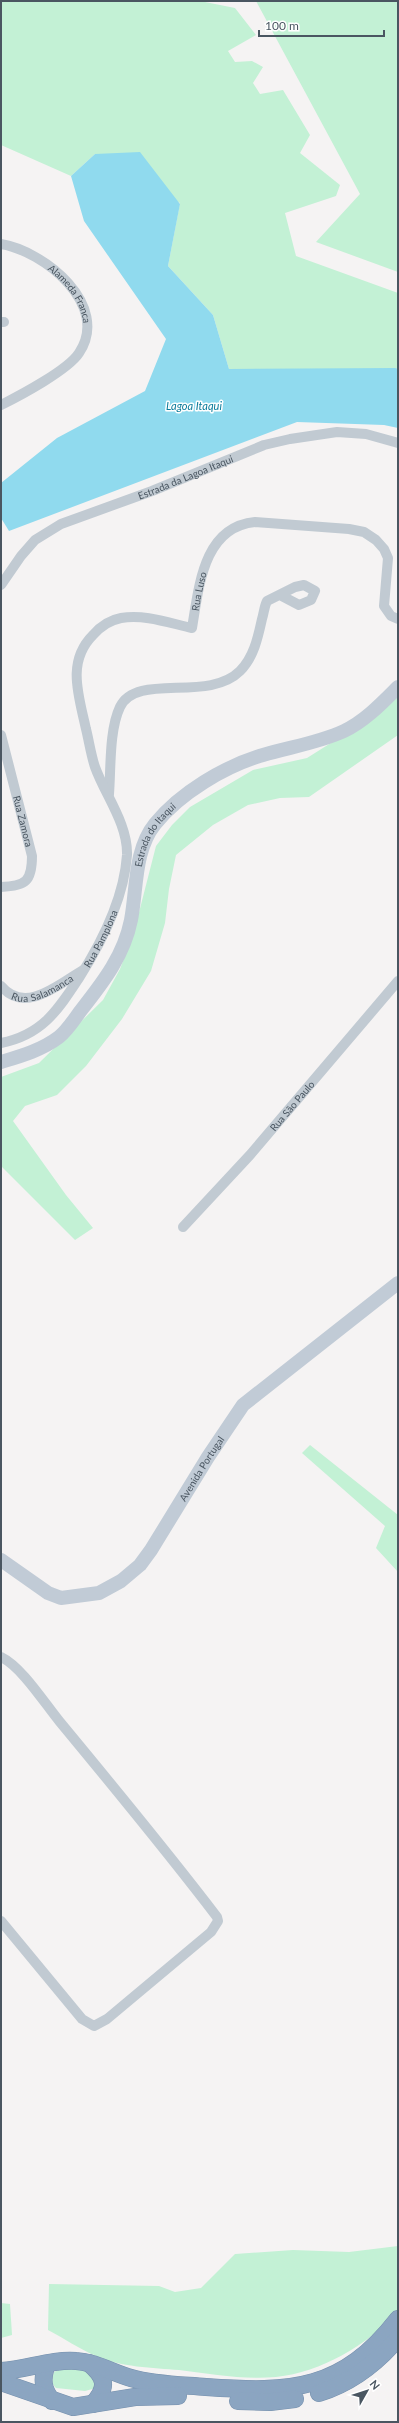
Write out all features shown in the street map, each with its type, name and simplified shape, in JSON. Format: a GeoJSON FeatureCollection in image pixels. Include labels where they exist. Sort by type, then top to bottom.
{"type":"FeatureCollection","features":[{"type":"Feature","properties":{"kind":"highway"},"geometry":{"type":"LineString","coordinates":[[1,2371],[68,2361],[89,2363],[131,2378],[156,2383],[248,2390],[296,2388],[333,2376],[351,2365],[375,2346],[398,2319]]}},
{"type":"Feature","properties":{"kind":"highway"},"geometry":{"type":"LineString","coordinates":[[1,2382],[52,2401],[73,2407],[135,2397],[162,2395],[248,2402],[290,2400],[330,2390],[352,2379],[376,2362],[398,2338]]}},
{"type":"Feature","properties":{"kind":"highway"},"geometry":{"type":"LineString","coordinates":[[89,2363],[98,2371],[103,2379],[102,2394],[93,2404]]}},
{"type":"Feature","properties":{"kind":"highway"},"geometry":{"type":"LineString","coordinates":[[47,2364],[44,2373],[44,2390],[52,2401]]}},
{"type":"Feature","properties":{"kind":"street","name":"Alameda Franca"},"geometry":{"type":"LineString","coordinates":[[1,244],[27,252],[52,267],[71,286],[80,299],[88,322],[88,331],[83,347],[72,361],[19,396],[1,405]]}},
{"type":"Feature","properties":{"kind":"street","name":"Estrada da Lagoa Itaqui"},"geometry":{"type":"LineString","coordinates":[[1,585],[21,556],[35,540],[56,527],[152,491],[264,445],[290,439],[337,432],[366,434],[398,443]]}},
{"type":"Feature","properties":{"kind":"street","name":"Rua Luso"},"geometry":{"type":"LineString","coordinates":[[109,794],[95,767],[78,693],[76,666],[80,650],[97,631],[111,621],[121,618],[153,619],[192,628],[202,576],[208,558],[221,536],[236,525],[255,522],[364,532],[384,549],[388,558],[384,606],[391,616],[398,619]]}},
{"type":"Feature","properties":{"kind":"street"},"geometry":{"type":"LineString","coordinates":[[109,794],[116,724],[122,704],[128,698],[141,691],[203,688],[231,678],[239,672],[251,656],[267,601],[280,595]]}},
{"type":"Feature","properties":{"kind":"street","name":"Estrada do Itaqui"},"geometry":{"type":"LineString","coordinates":[[1,1062],[21,1056],[60,1036],[107,977],[122,950],[131,921],[142,846],[156,823],[195,788],[232,766],[263,755],[313,742],[345,730],[380,705],[398,687]]}},
{"type":"Feature","properties":{"kind":"street","name":"Rua Zamora"},"geometry":{"type":"LineString","coordinates":[[1,735],[32,856],[32,867],[29,878],[22,884],[1,887]]}},
{"type":"Feature","properties":{"kind":"street","name":"Rua Pamplona"},"geometry":{"type":"LineString","coordinates":[[1,1044],[35,1031],[50,1018],[98,949],[108,925],[127,855],[124,835],[109,794]]}},
{"type":"Feature","properties":{"kind":"street","name":"Rua Salamanca"},"geometry":{"type":"LineString","coordinates":[[1,986],[14,996],[24,999],[33,998],[85,969]]}},
{"type":"Feature","properties":{"kind":"street","name":"Rua São Paulo"},"geometry":{"type":"LineString","coordinates":[[183,1227],[250,1156],[398,981]]}},
{"type":"Feature","properties":{"kind":"street","name":"Avenida Portugal"},"geometry":{"type":"LineString","coordinates":[[1,1560],[48,1593],[62,1598],[99,1593],[121,1581],[140,1565],[151,1550],[208,1457],[243,1404],[398,1283]]}},
{"type":"Feature","properties":{"kind":"street"},"geometry":{"type":"LineString","coordinates":[[1,1657],[11,1662],[168,1854],[217,1916],[218,1921],[212,1932],[107,2019],[94,2026],[82,2019],[1,1921]]}},
{"type":"Feature","properties":{"kind":"green space"},"geometry":{"type":"Polygon","coordinates":[[[1,1],[200,1],[235,8],[256,35],[228,51],[235,62],[252,61],[263,67],[253,83],[260,94],[283,90],[310,135],[300,153],[340,185],[336,196],[285,213],[296,256],[398,293],[398,369],[229,369],[213,315],[168,266],[180,203],[95,154],[71,176],[1,145],[1,1]]]}},
{"type":"Feature","properties":{"kind":"green space"},"geometry":{"type":"Polygon","coordinates":[[[256,1],[398,1],[398,272],[316,242],[360,194],[256,1]]]}},
{"type":"Feature","properties":{"kind":"green space"},"geometry":{"type":"Polygon","coordinates":[[[398,694],[398,735],[309,797],[280,798],[248,805],[213,825],[176,855],[169,889],[165,923],[151,971],[122,1019],[86,1066],[57,1095],[25,1106],[13,1121],[66,1195],[93,1228],[75,1240],[1,1166],[1,1077],[39,1063],[103,1000],[120,969],[134,932],[156,846],[172,825],[190,807],[253,770],[307,758],[369,719],[398,694]]]}},
{"type":"Feature","properties":{"kind":"green space"},"geometry":{"type":"Polygon","coordinates":[[[310,1445],[398,1515],[398,1572],[376,1548],[385,1526],[302,1453],[310,1445]]]}},
{"type":"Feature","properties":{"kind":"green space"},"geometry":{"type":"Polygon","coordinates":[[[398,2246],[398,2313],[372,2336],[342,2355],[326,2363],[293,2374],[264,2378],[240,2377],[126,2365],[105,2360],[48,2330],[49,2284],[159,2286],[175,2292],[201,2288],[235,2254],[293,2250],[349,2252],[398,2246]]]}},
{"type":"Feature","properties":{"kind":"green space"},"geometry":{"type":"Polygon","coordinates":[[[1,2303],[10,2304],[12,2335],[1,2338],[1,2303]]]}},
{"type":"Feature","properties":{"kind":"green space"},"geometry":{"type":"Polygon","coordinates":[[[61,2369],[79,2369],[90,2372],[96,2388],[85,2391],[56,2388],[52,2379],[53,2374],[61,2369]]]}},
{"type":"Feature","properties":{"kind":"water","name":"Lagoa Itaqui"},"geometry":{"type":"Polygon","coordinates":[[[140,152],[180,204],[168,266],[213,315],[229,369],[398,369],[398,428],[384,425],[297,422],[9,531],[1,518],[1,483],[57,438],[145,391],[166,339],[84,221],[71,176],[95,154],[140,152]]]}}]}
